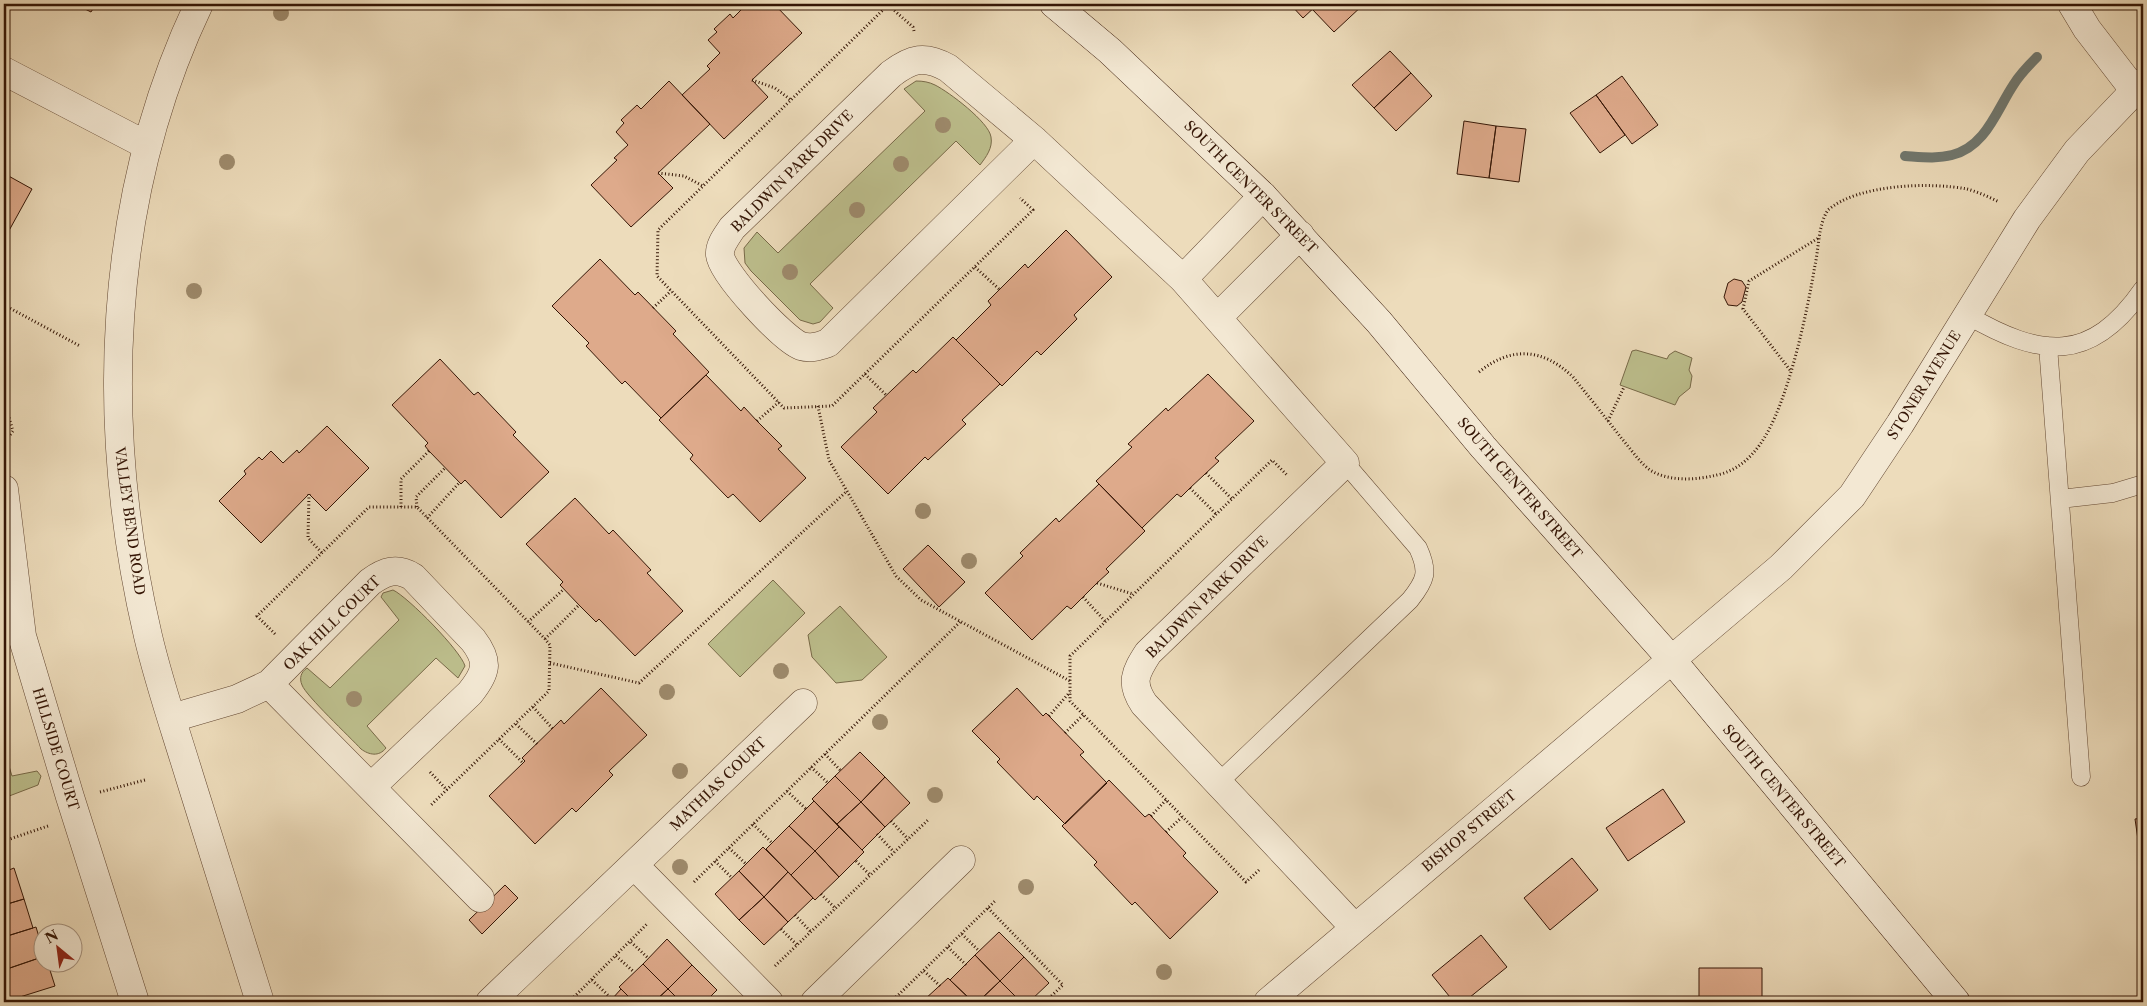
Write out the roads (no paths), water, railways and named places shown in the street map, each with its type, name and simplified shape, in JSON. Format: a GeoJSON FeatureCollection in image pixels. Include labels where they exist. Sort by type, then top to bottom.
{"type":"FeatureCollection","features":[{"type":"Feature","properties":{"kind":"street","name":"VALLEY BEND ROAD"},"geometry":{"type":"LineString","coordinates":[[199,4],[189,24],[146,145],[127,242],[120,334],[118,404],[121,472],[132,554],[148,638],[260,1002]]}},
{"type":"Feature","properties":{"kind":"street","name":"SOUTH CENTER STREET"},"geometry":{"type":"LineString","coordinates":[[1054,4],[1117,57],[1263,196],[1379,322],[1483,447],[1671,659],[1956,1002]]}},
{"type":"Feature","properties":{"kind":"street"},"geometry":{"type":"LineString","coordinates":[[2072,4],[2098,45],[2139,86]]}},
{"type":"Feature","properties":{"kind":"street","name":"BALDWIN PARK DRIVE"},"geometry":{"type":"LineString","coordinates":[[1034,140],[828,343],[814,348],[801,346],[787,337],[724,269],[720,254],[724,240],[732,228],[903,65],[920,59],[935,61],[948,68],[1034,140],[1183,279],[1345,463],[1148,654],[1140,666],[1135,679],[1137,692],[1144,704],[1355,928]]}},
{"type":"Feature","properties":{"kind":"street"},"geometry":{"type":"LineString","coordinates":[[4,71],[146,145]]}},
{"type":"Feature","properties":{"kind":"street","name":"STONER AVENUE"},"geometry":{"type":"LineString","coordinates":[[1671,659],[1781,568],[1852,496],[1900,424],[2027,219],[2072,158],[2139,86]]}},
{"type":"Feature","properties":{"kind":"street"},"geometry":{"type":"LineString","coordinates":[[1183,279],[1263,196]]}},
{"type":"Feature","properties":{"kind":"street"},"geometry":{"type":"LineString","coordinates":[[1218,317],[1300,235]]}},
{"type":"Feature","properties":{"kind":"street","name":"HILLSIDE COURT"},"geometry":{"type":"LineString","coordinates":[[4,489],[22,636],[70,797],[135,1002]]}},
{"type":"Feature","properties":{"kind":"street","name":"OAK HILL COURT"},"geometry":{"type":"LineString","coordinates":[[172,718],[237,699],[269,684],[380,574],[393,570],[404,571],[474,640],[481,650],[485,664],[481,680],[470,693],[371,787]]}},
{"type":"Feature","properties":{"kind":"street","name":"BISHOP STREET"},"geometry":{"type":"LineString","coordinates":[[1268,1002],[1671,659]]}},
{"type":"Feature","properties":{"kind":"street"},"geometry":{"type":"LineString","coordinates":[[269,684],[480,898]]}},
{"type":"Feature","properties":{"kind":"street","name":"MATHIAS COURT"},"geometry":{"type":"LineString","coordinates":[[490,1002],[803,703]]}},
{"type":"Feature","properties":{"kind":"street"},"geometry":{"type":"LineString","coordinates":[[815,1002],[961,860]]}},
{"type":"Feature","properties":{"kind":"street"},"geometry":{"type":"LineString","coordinates":[[634,865],[770,1002]]}},
{"type":"Feature","properties":{"kind":"lane"},"geometry":{"type":"LineString","coordinates":[[1967,315],[1991,329],[2024,342],[2048,346],[2073,345],[2094,339],[2110,327],[2130,307],[2143,288]]}},
{"type":"Feature","properties":{"kind":"lane"},"geometry":{"type":"LineString","coordinates":[[2048,346],[2082,777]]}},
{"type":"Feature","properties":{"kind":"lane"},"geometry":{"type":"LineString","coordinates":[[1218,783],[1410,600],[1420,588],[1426,575],[1424,562],[1418,548],[1345,463]]}},
{"type":"Feature","properties":{"kind":"lane"},"geometry":{"type":"LineString","coordinates":[[2060,499],[2113,493],[2143,484]]}},
{"type":"Feature","properties":{"kind":"waterway"},"geometry":{"type":"LineString","coordinates":[[1905,156],[1929,157],[1952,155],[1964,151],[1974,144],[1989,126],[2019,77],[2037,57]]}}]}
